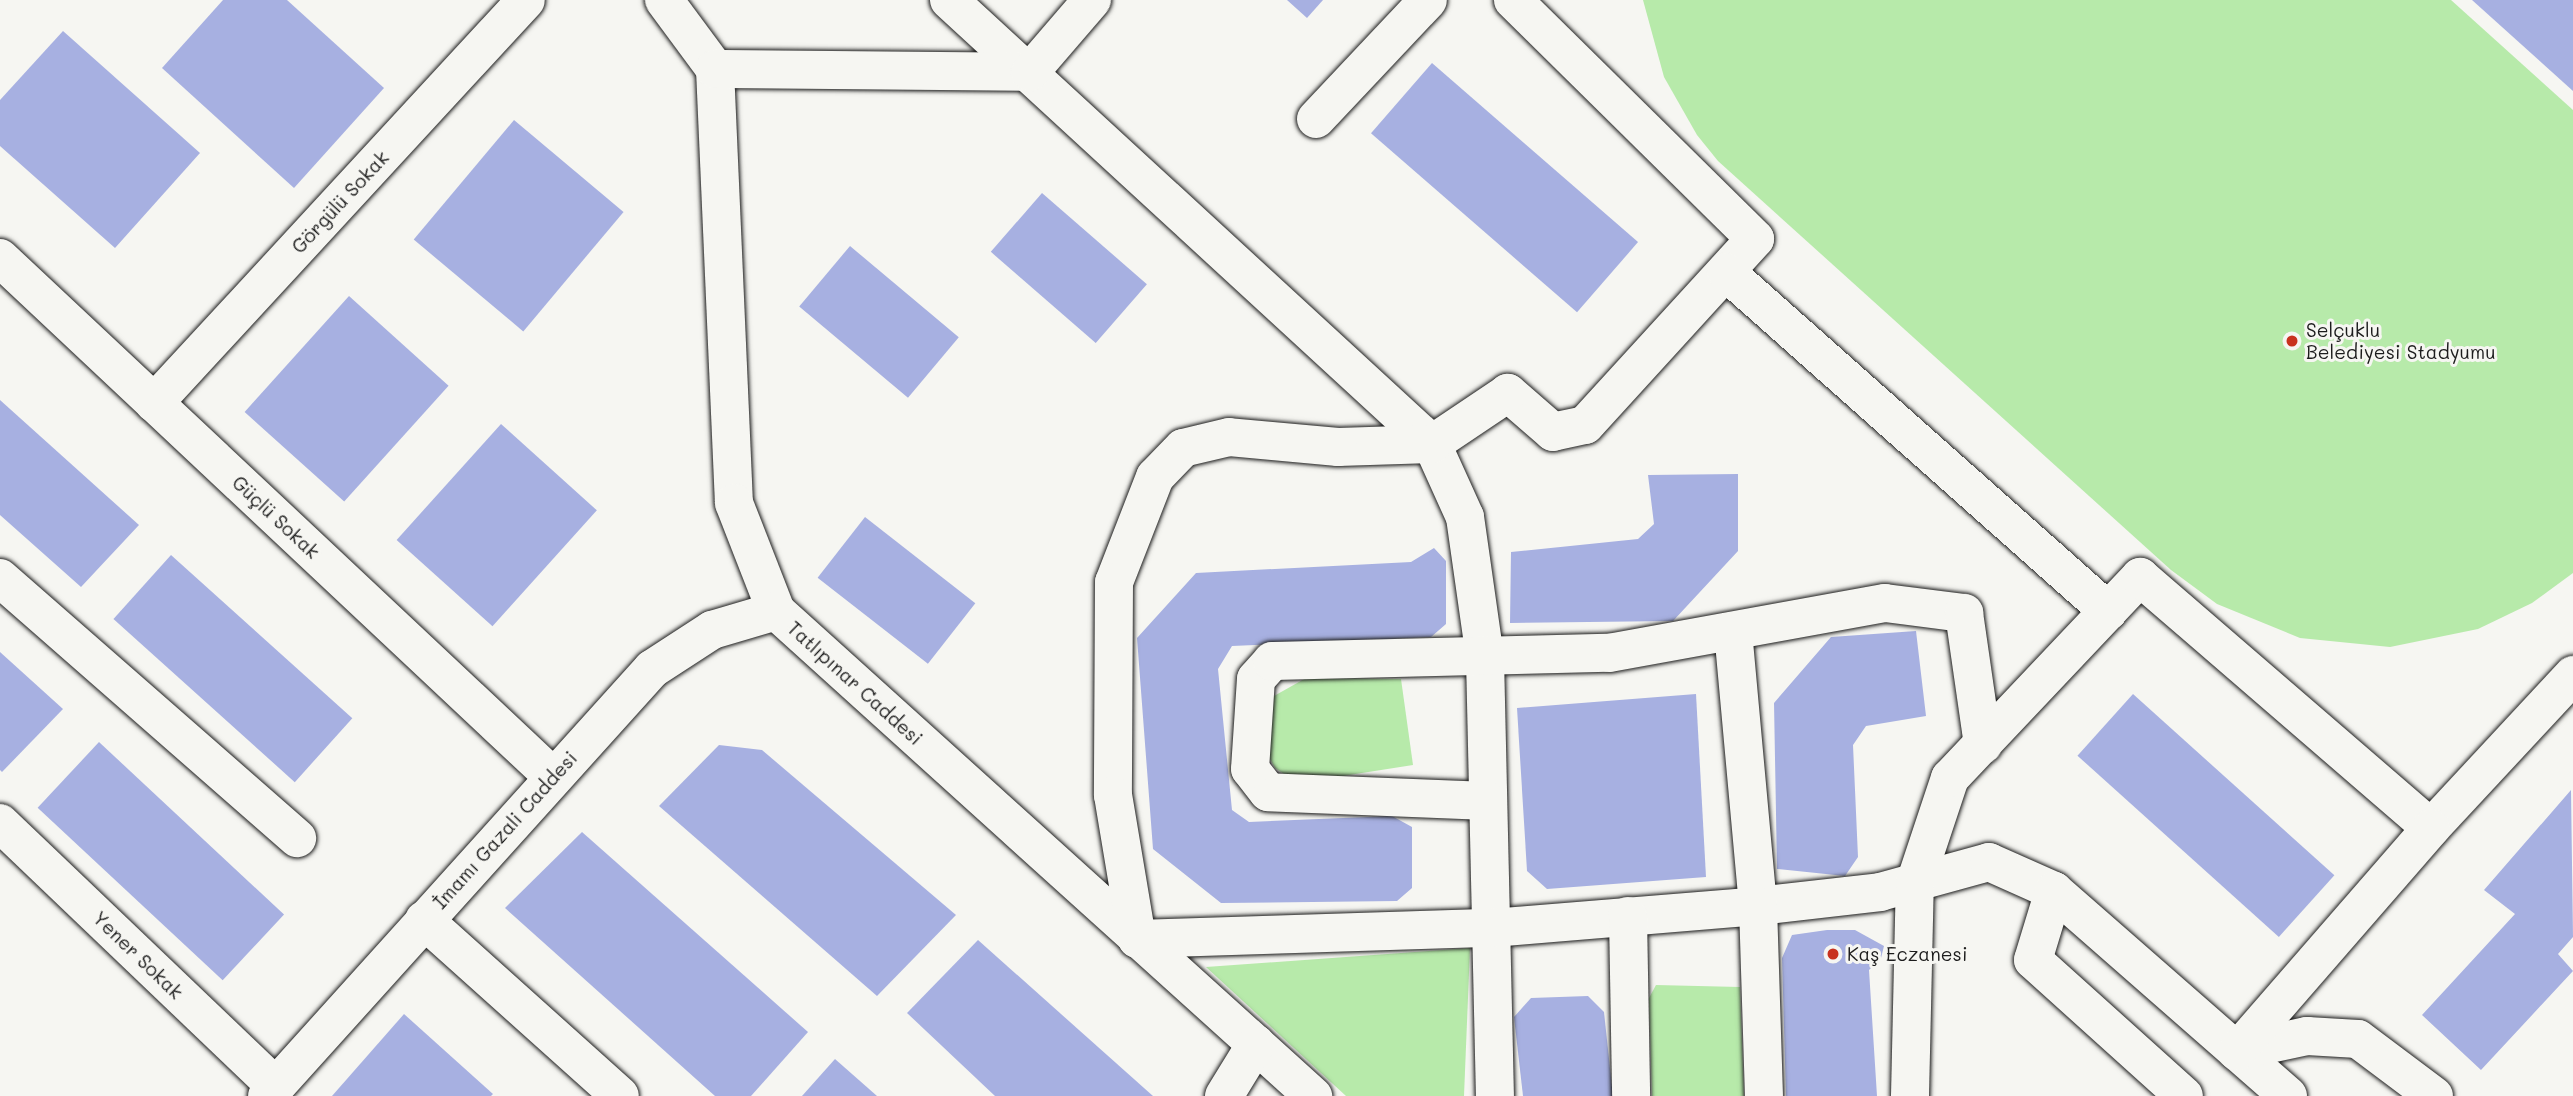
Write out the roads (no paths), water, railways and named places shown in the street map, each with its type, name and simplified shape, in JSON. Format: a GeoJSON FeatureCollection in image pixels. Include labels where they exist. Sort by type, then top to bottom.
{"type":"FeatureCollection","features":[{"type":"Feature","properties":{"kind":"street","name":"Görgülü Sokak"},"geometry":{"type":"LineString","coordinates":[[154,403],[526,0]]}},
{"type":"Feature","properties":{"kind":"street"},"geometry":{"type":"LineString","coordinates":[[664,0],[715,69],[1030,72],[1092,0]]}},
{"type":"Feature","properties":{"kind":"street"},"geometry":{"type":"LineString","coordinates":[[949,0],[1432,444],[1465,517],[1485,658],[1495,1096]]}},
{"type":"Feature","properties":{"kind":"street"},"geometry":{"type":"LineString","coordinates":[[1316,119],[1428,0]]}},
{"type":"Feature","properties":{"kind":"street"},"geometry":{"type":"LineString","coordinates":[[1513,0],[1755,239],[1585,425],[1553,432],[1508,393],[1432,444],[1338,447],[1228,437],[1183,448],[1156,477],[1114,582],[1113,795],[1137,939],[1492,928],[1758,906],[1880,892],[1989,862],[2054,891],[2288,1096]]}},
{"type":"Feature","properties":{"kind":"street","name":"Tatlıpınar Caddesi"},"geometry":{"type":"LineString","coordinates":[[715,69],[734,503],[776,611],[1313,1096]]}},
{"type":"Feature","properties":{"kind":"street","name":"Güçlü Sokak"},"geometry":{"type":"LineString","coordinates":[[0,258],[552,776]]}},
{"type":"Feature","properties":{"kind":"street"},"geometry":{"type":"LineString","coordinates":[[1726,272],[2108,611]]}},
{"type":"Feature","properties":{"kind":"street"},"geometry":{"type":"LineString","coordinates":[[1910,1096],[1915,883],[1950,778],[2140,577],[2431,828]]}},
{"type":"Feature","properties":{"kind":"street"},"geometry":{"type":"LineString","coordinates":[[0,578],[297,838]]}},
{"type":"Feature","properties":{"kind":"street"},"geometry":{"type":"LineString","coordinates":[[1488,801],[1268,792],[1250,769],[1255,678],[1272,661],[1609,653],[1885,604],[1964,613],[1983,745]]}},
{"type":"Feature","properties":{"kind":"street","name":"İmamı Gazali Caddesi"},"geometry":{"type":"LineString","coordinates":[[271,1091],[627,693],[680,647],[744,618],[776,611]]}},
{"type":"Feature","properties":{"kind":"street"},"geometry":{"type":"LineString","coordinates":[[1733,631],[1758,906],[1764,1096]]}},
{"type":"Feature","properties":{"kind":"street"},"geometry":{"type":"LineString","coordinates":[[2237,1051],[2431,828],[2573,675]]}},
{"type":"Feature","properties":{"kind":"street","name":"Yener Sokak"},"geometry":{"type":"LineString","coordinates":[[0,823],[271,1091]]}},
{"type":"Feature","properties":{"kind":"street"},"geometry":{"type":"LineString","coordinates":[[2054,891],[2033,960],[2184,1096]]}},
{"type":"Feature","properties":{"kind":"street"},"geometry":{"type":"LineString","coordinates":[[1628,916],[1631,1096]]}},
{"type":"Feature","properties":{"kind":"street"},"geometry":{"type":"LineString","coordinates":[[424,920],[620,1096]]}},
{"type":"Feature","properties":{"kind":"street"},"geometry":{"type":"LineString","coordinates":[[2237,1051],[2306,1036],[2358,1039],[2434,1096]]}},
{"type":"Feature","properties":{"kind":"street"},"geometry":{"type":"LineString","coordinates":[[1224,1096],[1256,1044]]}},
{"type":"Feature","properties":{"kind":"place","name":"Selçuklu Belediyesi Stadyumu"},"geometry":{"type":"Point","coordinates":[2292,341]}},
{"type":"Feature","properties":{"kind":"place","name":"Kaş Eczanesi"},"geometry":{"type":"Point","coordinates":[1833,954]}}]}
